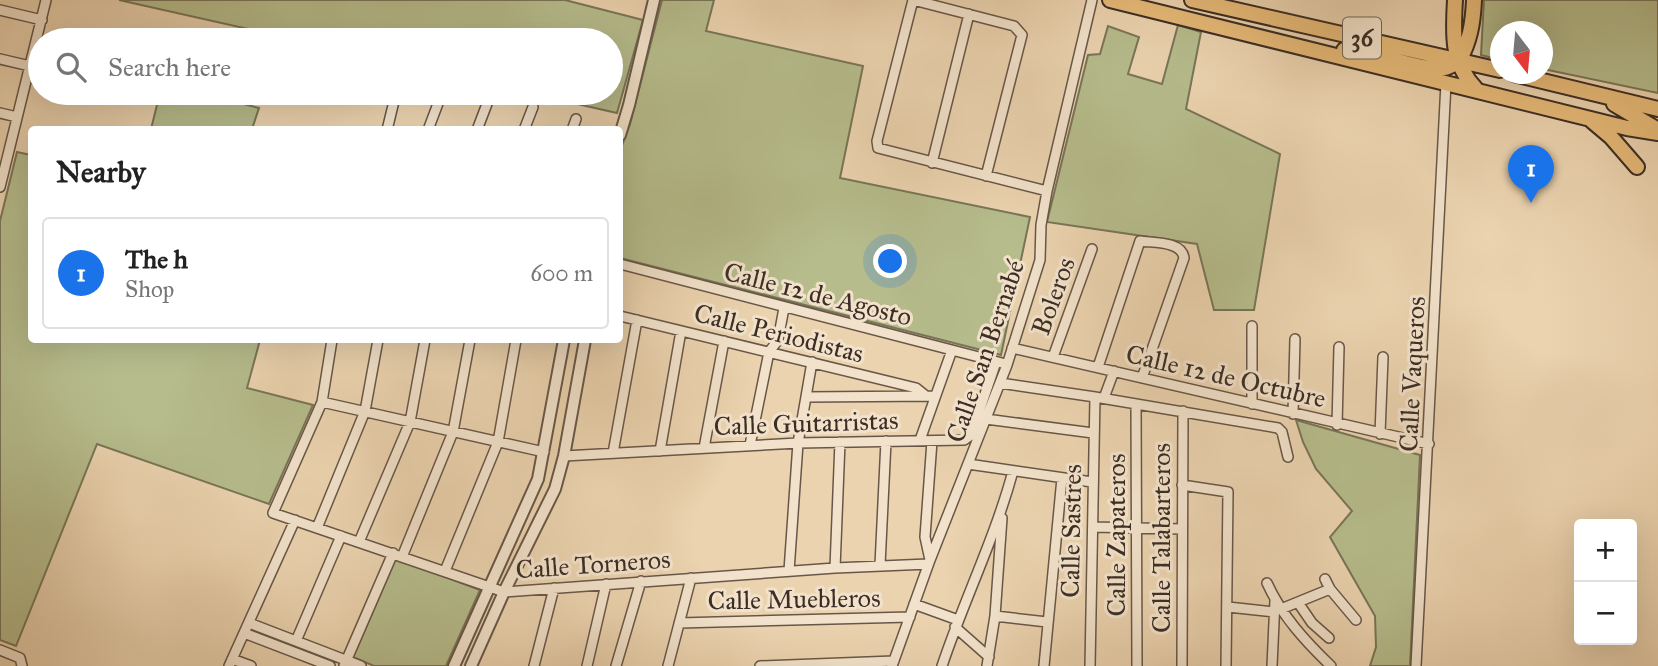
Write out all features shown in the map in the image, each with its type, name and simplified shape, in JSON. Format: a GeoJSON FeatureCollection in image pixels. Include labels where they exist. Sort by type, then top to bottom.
{"type":"FeatureCollection","features":[{"type":"Feature","properties":{"kind":"main road","name":"36"},"geometry":{"type":"LineString","coordinates":[[1110,0],[1170,7],[1329,54],[1588,118],[1658,132]]}},
{"type":"Feature","properties":{"kind":"main road","name":"36"},"geometry":{"type":"LineString","coordinates":[[1192,0],[1490,68]]}},
{"type":"Feature","properties":{"kind":"main road"},"geometry":{"type":"LineString","coordinates":[[1455,0],[1455,47],[1463,75],[1476,89]]}},
{"type":"Feature","properties":{"kind":"main road"},"geometry":{"type":"LineString","coordinates":[[1329,54],[1346,50],[1435,69],[1448,67],[1459,61],[1467,47],[1472,29],[1474,0]]}},
{"type":"Feature","properties":{"kind":"main road"},"geometry":{"type":"LineString","coordinates":[[1553,84],[1658,109]]}},
{"type":"Feature","properties":{"kind":"main road"},"geometry":{"type":"LineString","coordinates":[[1601,96],[1640,118],[1658,132]]}},
{"type":"Feature","properties":{"kind":"main road"},"geometry":{"type":"LineString","coordinates":[[1588,118],[1611,136],[1637,167]]}},
{"type":"Feature","properties":{"kind":"street"},"geometry":{"type":"LineString","coordinates":[[39,28],[46,0]]}},
{"type":"Feature","properties":{"kind":"street"},"geometry":{"type":"LineString","coordinates":[[623,126],[654,0]]}},
{"type":"Feature","properties":{"kind":"street"},"geometry":{"type":"LineString","coordinates":[[986,176],[1022,35],[1014,26],[913,0],[877,145],[881,150],[932,163],[1047,191]]}},
{"type":"Feature","properties":{"kind":"street","name":"Calle San Bernabé"},"geometry":{"type":"LineString","coordinates":[[889,664],[910,617],[1007,365],[1041,254],[1041,225],[1047,191],[1092,0]]}},
{"type":"Feature","properties":{"kind":"street"},"geometry":{"type":"LineString","coordinates":[[0,10],[41,20]]}},
{"type":"Feature","properties":{"kind":"street"},"geometry":{"type":"LineString","coordinates":[[932,163],[969,15]]}},
{"type":"Feature","properties":{"kind":"street"},"geometry":{"type":"LineString","coordinates":[[0,59],[28,66]]}},
{"type":"Feature","properties":{"kind":"street"},"geometry":{"type":"LineString","coordinates":[[0,187],[3,158],[18,117],[28,74]]}},
{"type":"Feature","properties":{"kind":"street","name":"Calle Vaqueros"},"geometry":{"type":"LineString","coordinates":[[1416,666],[1447,83]]}},
{"type":"Feature","properties":{"kind":"street"},"geometry":{"type":"LineString","coordinates":[[388,126],[393,105]]}},
{"type":"Feature","properties":{"kind":"street"},"geometry":{"type":"LineString","coordinates":[[430,126],[437,105]]}},
{"type":"Feature","properties":{"kind":"street"},"geometry":{"type":"LineString","coordinates":[[479,126],[487,105]]}},
{"type":"Feature","properties":{"kind":"street"},"geometry":{"type":"LineString","coordinates":[[526,126],[533,107]]}},
{"type":"Feature","properties":{"kind":"street"},"geometry":{"type":"LineString","coordinates":[[0,113],[18,117]]}},
{"type":"Feature","properties":{"kind":"street"},"geometry":{"type":"LineString","coordinates":[[573,126],[576,118]]}},
{"type":"Feature","properties":{"kind":"street"},"geometry":{"type":"LineString","coordinates":[[1098,367],[1140,241],[1179,247],[1184,256],[1142,378]]}},
{"type":"Feature","properties":{"kind":"street","name":"Boleros"},"geometry":{"type":"LineString","coordinates":[[1054,357],[1092,248]]}},
{"type":"Feature","properties":{"kind":"street","name":"Calle 12 de Agosto"},"geometry":{"type":"LineString","coordinates":[[623,265],[1007,365]]}},
{"type":"Feature","properties":{"kind":"street"},"geometry":{"type":"LineString","coordinates":[[750,445],[769,352],[778,340],[784,308]]}},
{"type":"Feature","properties":{"kind":"street","name":"Calle Periodistas"},"geometry":{"type":"LineString","coordinates":[[623,317],[916,388],[930,396]]}},
{"type":"Feature","properties":{"kind":"street"},"geometry":{"type":"LineString","coordinates":[[613,453],[637,320]]}},
{"type":"Feature","properties":{"kind":"street"},"geometry":{"type":"LineString","coordinates":[[1252,326],[1252,404]]}},
{"type":"Feature","properties":{"kind":"street"},"geometry":{"type":"LineString","coordinates":[[660,450],[681,331]]}},
{"type":"Feature","properties":{"kind":"street"},"geometry":{"type":"LineString","coordinates":[[1293,414],[1295,339]]}},
{"type":"Feature","properties":{"kind":"street"},"geometry":{"type":"LineString","coordinates":[[704,448],[724,341]]}},
{"type":"Feature","properties":{"kind":"street"},"geometry":{"type":"LineString","coordinates":[[332,343],[322,402],[544,452]]}},
{"type":"Feature","properties":{"kind":"street"},"geometry":{"type":"LineString","coordinates":[[317,528],[365,411],[377,343]]}},
{"type":"Feature","properties":{"kind":"street"},"geometry":{"type":"LineString","coordinates":[[359,542],[410,422],[424,343]]}},
{"type":"Feature","properties":{"kind":"street"},"geometry":{"type":"LineString","coordinates":[[346,663],[453,432],[469,343]]}},
{"type":"Feature","properties":{"kind":"street"},"geometry":{"type":"LineString","coordinates":[[445,571],[498,442],[515,343]]}},
{"type":"Feature","properties":{"kind":"street"},"geometry":{"type":"LineString","coordinates":[[454,666],[538,479],[563,343]]}},
{"type":"Feature","properties":{"kind":"street"},"geometry":{"type":"LineString","coordinates":[[471,666],[555,489],[564,456],[583,343]]}},
{"type":"Feature","properties":{"kind":"street"},"geometry":{"type":"LineString","coordinates":[[1337,425],[1339,346]]}},
{"type":"Feature","properties":{"kind":"street","name":"Calle 12 de Octubre"},"geometry":{"type":"LineString","coordinates":[[1012,348],[1337,425],[1429,444]]}},
{"type":"Feature","properties":{"kind":"street"},"geometry":{"type":"LineString","coordinates":[[920,440],[930,396],[952,350]]}},
{"type":"Feature","properties":{"kind":"street"},"geometry":{"type":"LineString","coordinates":[[1380,434],[1383,357]]}},
{"type":"Feature","properties":{"kind":"street"},"geometry":{"type":"LineString","coordinates":[[789,571],[798,443],[812,362]]}},
{"type":"Feature","properties":{"kind":"street","name":"Calle Guitarristas"},"geometry":{"type":"LineString","coordinates":[[564,456],[798,443],[920,440],[960,442],[968,438],[996,362]]}},
{"type":"Feature","properties":{"kind":"street","name":"Calle Sastres"},"geometry":{"type":"LineString","coordinates":[[1090,666],[1093,433],[1100,398],[1114,371]]}},
{"type":"Feature","properties":{"kind":"street"},"geometry":{"type":"LineString","coordinates":[[1000,383],[1278,428],[1282,432],[1288,457]]}},
{"type":"Feature","properties":{"kind":"street"},"geometry":{"type":"LineString","coordinates":[[806,397],[930,396]]}},
{"type":"Feature","properties":{"kind":"street","name":"Calle Torneros"},"geometry":{"type":"LineString","coordinates":[[322,402],[273,513],[504,592],[929,562]]}},
{"type":"Feature","properties":{"kind":"street","name":"Calle Zapateros"},"geometry":{"type":"LineString","coordinates":[[1136,404],[1137,666]]}},
{"type":"Feature","properties":{"kind":"street","name":"Calle Talabarteros"},"geometry":{"type":"LineString","coordinates":[[1182,666],[1183,411]]}},
{"type":"Feature","properties":{"kind":"street"},"geometry":{"type":"LineString","coordinates":[[986,419],[1093,433]]}},
{"type":"Feature","properties":{"kind":"street"},"geometry":{"type":"LineString","coordinates":[[880,565],[886,441]]}},
{"type":"Feature","properties":{"kind":"street"},"geometry":{"type":"LineString","coordinates":[[929,562],[925,537],[932,441]]}},
{"type":"Feature","properties":{"kind":"street"},"geometry":{"type":"LineString","coordinates":[[835,568],[840,442]]}},
{"type":"Feature","properties":{"kind":"street"},"geometry":{"type":"LineString","coordinates":[[968,464],[1092,482]]}},
{"type":"Feature","properties":{"kind":"street"},"geometry":{"type":"LineString","coordinates":[[942,666],[956,623],[1003,507],[1013,471]]}},
{"type":"Feature","properties":{"kind":"street"},"geometry":{"type":"LineString","coordinates":[[1044,666],[1062,478]]}},
{"type":"Feature","properties":{"kind":"street"},"geometry":{"type":"LineString","coordinates":[[1182,485],[1228,492],[1226,666]]}},
{"type":"Feature","properties":{"kind":"street"},"geometry":{"type":"LineString","coordinates":[[988,662],[995,616],[1003,507]]}},
{"type":"Feature","properties":{"kind":"street"},"geometry":{"type":"LineString","coordinates":[[251,666],[231,662],[295,520]]}},
{"type":"Feature","properties":{"kind":"street"},"geometry":{"type":"LineString","coordinates":[[1093,527],[1182,529]]}},
{"type":"Feature","properties":{"kind":"street"},"geometry":{"type":"LineString","coordinates":[[296,641],[341,536]]}},
{"type":"Feature","properties":{"kind":"street"},"geometry":{"type":"LineString","coordinates":[[668,666],[691,578]]}},
{"type":"Feature","properties":{"kind":"street"},"geometry":{"type":"LineString","coordinates":[[1325,579],[1356,620]]}},
{"type":"Feature","properties":{"kind":"street"},"geometry":{"type":"LineString","coordinates":[[616,666],[641,581]]}},
{"type":"Feature","properties":{"kind":"street"},"geometry":{"type":"LineString","coordinates":[[1267,583],[1277,611],[1272,666]]}},
{"type":"Feature","properties":{"kind":"street"},"geometry":{"type":"LineString","coordinates":[[587,666],[606,584]]}},
{"type":"Feature","properties":{"kind":"street"},"geometry":{"type":"LineString","coordinates":[[534,666],[554,588]]}},
{"type":"Feature","properties":{"kind":"street"},"geometry":{"type":"LineString","coordinates":[[1228,607],[1277,611],[1330,589]]}},
{"type":"Feature","properties":{"kind":"street"},"geometry":{"type":"LineString","coordinates":[[914,604],[956,623],[988,662]]}},
{"type":"Feature","properties":{"kind":"street"},"geometry":{"type":"LineString","coordinates":[[1299,604],[1312,623],[1329,638]]}},
{"type":"Feature","properties":{"kind":"street"},"geometry":{"type":"LineString","coordinates":[[1277,611],[1297,631],[1320,661],[1331,666]]}},
{"type":"Feature","properties":{"kind":"street"},"geometry":{"type":"LineString","coordinates":[[995,616],[1047,622]]}},
{"type":"Feature","properties":{"kind":"street","name":"Calle Muebleros"},"geometry":{"type":"LineString","coordinates":[[680,623],[910,617]]}},
{"type":"Feature","properties":{"kind":"street"},"geometry":{"type":"LineString","coordinates":[[249,623],[346,663],[360,666]]}},
{"type":"Feature","properties":{"kind":"street"},"geometry":{"type":"LineString","coordinates":[[244,633],[330,666]]}},
{"type":"Feature","properties":{"kind":"street"},"geometry":{"type":"LineString","coordinates":[[0,650],[20,658],[22,666]]}},
{"type":"Feature","properties":{"kind":"street"},"geometry":{"type":"LineString","coordinates":[[760,666],[889,664]]}},
{"type":"Feature","properties":{"kind":"green space"},"geometry":{"type":"Polygon","coordinates":[[[119,0],[565,0],[643,20],[623,92],[623,28],[244,28],[119,0]]]}},
{"type":"Feature","properties":{"kind":"green space"},"geometry":{"type":"Polygon","coordinates":[[[662,0],[714,0],[706,31],[863,66],[840,178],[1030,217],[1001,355],[623,259],[623,143],[662,0]]]}},
{"type":"Feature","properties":{"kind":"green space"},"geometry":{"type":"Polygon","coordinates":[[[1484,0],[1658,0],[1658,93],[1553,71],[1553,21],[1490,21],[1490,57],[1481,55],[1484,0]]]}},
{"type":"Feature","properties":{"kind":"green space"},"geometry":{"type":"Polygon","coordinates":[[[1178,25],[1201,32],[1186,109],[1280,154],[1254,310],[1214,310],[1197,244],[1047,222],[1088,55],[1100,54],[1108,26],[1139,37],[1128,74],[1162,84],[1178,25]]]}},
{"type":"Feature","properties":{"kind":"green space"},"geometry":{"type":"Polygon","coordinates":[[[157,105],[248,105],[259,108],[253,126],[152,126],[157,105]]]}},
{"type":"Feature","properties":{"kind":"green space"},"geometry":{"type":"Polygon","coordinates":[[[582,105],[619,105],[617,113],[582,105]]]}},
{"type":"Feature","properties":{"kind":"green space"},"geometry":{"type":"Polygon","coordinates":[[[17,152],[28,154],[28,343],[259,343],[247,388],[313,405],[269,504],[97,444],[16,646],[0,640],[0,221],[17,152]]]}},
{"type":"Feature","properties":{"kind":"green space"},"geometry":{"type":"Polygon","coordinates":[[[1296,420],[1420,455],[1410,666],[1370,666],[1376,647],[1375,616],[1330,537],[1352,511],[1316,469],[1296,420]]]}},
{"type":"Feature","properties":{"kind":"green space"},"geometry":{"type":"Polygon","coordinates":[[[396,558],[480,590],[446,666],[374,666],[353,657],[396,558]]]}},
{"type":"Feature","properties":{"kind":"place","name":"The h"},"geometry":{"type":"Point","coordinates":[1531,203]}}]}
